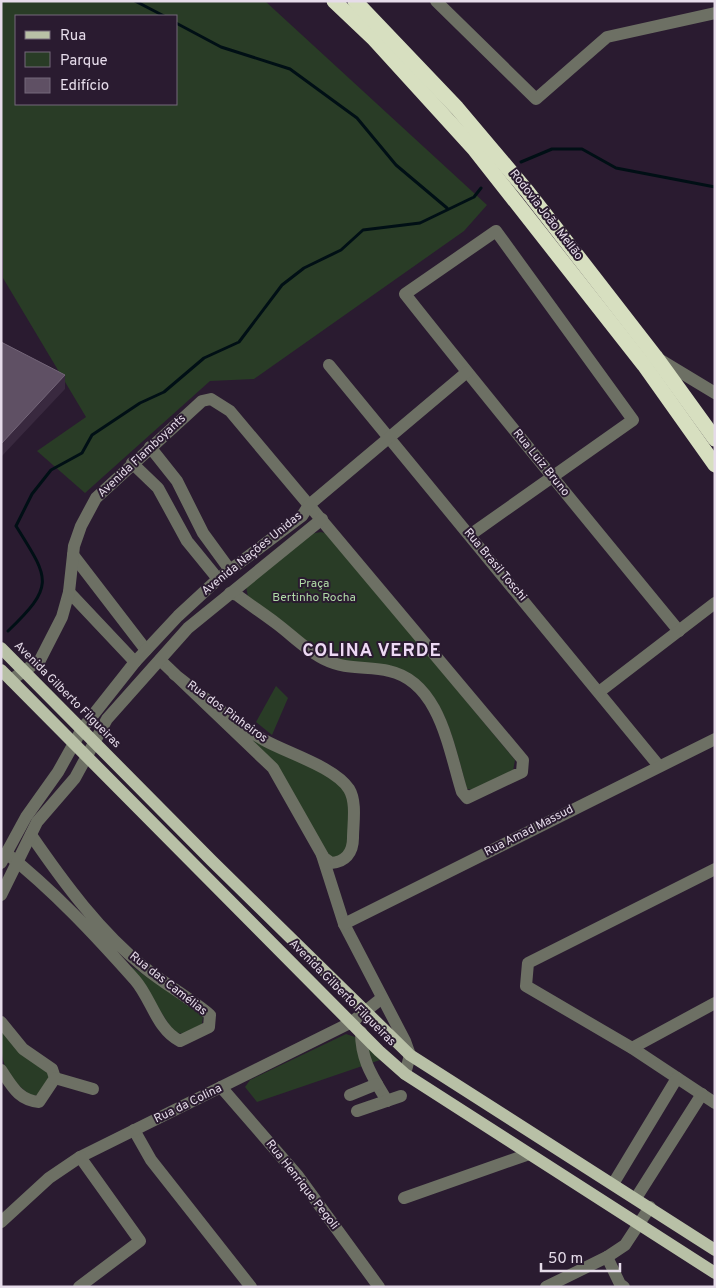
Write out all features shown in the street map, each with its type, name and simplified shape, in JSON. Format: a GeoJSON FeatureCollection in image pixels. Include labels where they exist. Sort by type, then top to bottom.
{"type":"FeatureCollection","features":[{"type":"Feature","properties":{"kind":"highway","name":"Rodovia João Mellão"},"geometry":{"type":"LineString","coordinates":[[334,1],[373,38],[475,150],[644,365],[715,465]]}},
{"type":"Feature","properties":{"kind":"highway","name":"Rodovia João Mellão"},"geometry":{"type":"LineString","coordinates":[[355,1],[485,141],[655,356],[715,438]]}},
{"type":"Feature","properties":{"kind":"main road","name":"Avenida Gilberto Filgueiras"},"geometry":{"type":"LineString","coordinates":[[1,648],[212,861],[410,1055],[715,1250]]}},
{"type":"Feature","properties":{"kind":"main road","name":"Avenida Gilberto Filgueiras"},"geometry":{"type":"LineString","coordinates":[[1,670],[405,1074],[529,1154],[640,1222],[715,1273]]}},
{"type":"Feature","properties":{"kind":"main road"},"geometry":{"type":"LineString","coordinates":[[201,872],[212,861]]}},
{"type":"Feature","properties":{"kind":"main road"},"geometry":{"type":"LineString","coordinates":[[591,1193],[601,1176]]}},
{"type":"Feature","properties":{"kind":"street"},"geometry":{"type":"LineString","coordinates":[[436,1],[536,99],[607,37],[715,13]]}},
{"type":"Feature","properties":{"kind":"street","name":"Rua Luiz Bruno"},"geometry":{"type":"LineString","coordinates":[[553,478],[633,420],[496,231],[405,294],[553,478],[679,631]]}},
{"type":"Feature","properties":{"kind":"street"},"geometry":{"type":"LineString","coordinates":[[655,356],[715,393]]}},
{"type":"Feature","properties":{"kind":"street","name":"Rua Brasil Toschi"},"geometry":{"type":"LineString","coordinates":[[329,365],[659,766]]}},
{"type":"Feature","properties":{"kind":"street","name":"Avenida Nações Unidas"},"geometry":{"type":"LineString","coordinates":[[4,858],[26,817],[82,729],[135,662],[178,616],[218,579],[302,516],[309,505],[467,372]]}},
{"type":"Feature","properties":{"kind":"street","name":"Avenida Flamboyants"},"geometry":{"type":"LineString","coordinates":[[12,680],[26,672],[40,660],[62,618],[69,592],[73,555],[81,526],[96,498],[150,446],[202,401],[211,399],[230,411],[309,505]]}},
{"type":"Feature","properties":{"kind":"street"},"geometry":{"type":"LineString","coordinates":[[150,446],[177,482],[203,533],[230,570]]}},
{"type":"Feature","properties":{"kind":"street"},"geometry":{"type":"LineString","coordinates":[[132,463],[158,488],[187,541],[218,579]]}},
{"type":"Feature","properties":{"kind":"street"},"geometry":{"type":"LineString","coordinates":[[470,535],[553,478]]}},
{"type":"Feature","properties":{"kind":"street"},"geometry":{"type":"LineString","coordinates":[[230,593],[237,595],[327,661],[364,670],[388,670],[405,676],[417,686],[432,706],[448,738],[462,792],[466,798],[522,772],[523,760],[309,505]]}},
{"type":"Feature","properties":{"kind":"street","name":"Avenida Nações Unidas"},"geometry":{"type":"LineString","coordinates":[[1,895],[37,822],[75,778],[88,758],[108,719],[188,628],[322,519]]}},
{"type":"Feature","properties":{"kind":"street"},"geometry":{"type":"LineString","coordinates":[[73,555],[146,650]]}},
{"type":"Feature","properties":{"kind":"street"},"geometry":{"type":"LineString","coordinates":[[69,592],[135,662]]}},
{"type":"Feature","properties":{"kind":"street"},"geometry":{"type":"LineString","coordinates":[[600,692],[715,603]]}},
{"type":"Feature","properties":{"kind":"street","name":"Rua dos Pinheiros"},"geometry":{"type":"LineString","coordinates":[[160,660],[273,768],[322,854],[344,924],[410,1055]]}},
{"type":"Feature","properties":{"kind":"street","name":"Rua dos Pinheiros"},"geometry":{"type":"LineString","coordinates":[[174,674],[262,739],[305,758],[344,782],[350,791],[354,805],[353,843],[348,855],[341,862],[331,863],[322,854]]}},
{"type":"Feature","properties":{"kind":"street","name":"Rua Amad Massud"},"geometry":{"type":"LineString","coordinates":[[344,924],[715,738]]}},
{"type":"Feature","properties":{"kind":"street","name":"Rua das Camélias"},"geometry":{"type":"LineString","coordinates":[[4,858],[18,862],[96,938],[137,982],[169,1036],[180,1041],[209,1027],[210,1015],[146,968],[112,938],[52,866],[31,835]]}},
{"type":"Feature","properties":{"kind":"street"},"geometry":{"type":"LineString","coordinates":[[715,869],[528,963],[526,986],[632,1048],[715,1103]]}},
{"type":"Feature","properties":{"kind":"street","name":"Rua da Colina"},"geometry":{"type":"LineString","coordinates":[[1,1222],[49,1178],[80,1157],[352,1022],[382,998]]}},
{"type":"Feature","properties":{"kind":"street"},"geometry":{"type":"LineString","coordinates":[[632,1048],[715,1003]]}},
{"type":"Feature","properties":{"kind":"street"},"geometry":{"type":"LineString","coordinates":[[1,1022],[22,1049],[52,1069],[55,1078]]}},
{"type":"Feature","properties":{"kind":"street"},"geometry":{"type":"LineString","coordinates":[[361,1032],[361,1050],[387,1101]]}},
{"type":"Feature","properties":{"kind":"street"},"geometry":{"type":"LineString","coordinates":[[405,1074],[410,1055]]}},
{"type":"Feature","properties":{"kind":"street"},"geometry":{"type":"LineString","coordinates":[[1,1070],[13,1088],[27,1101],[39,1102],[55,1078]]}},
{"type":"Feature","properties":{"kind":"street"},"geometry":{"type":"LineString","coordinates":[[55,1078],[92,1089]]}},
{"type":"Feature","properties":{"kind":"street"},"geometry":{"type":"LineString","coordinates":[[613,1184],[677,1078]]}},
{"type":"Feature","properties":{"kind":"street"},"geometry":{"type":"LineString","coordinates":[[350,1095],[377,1084]]}},
{"type":"Feature","properties":{"kind":"street","name":"Rua Henrique Pegoli"},"geometry":{"type":"LineString","coordinates":[[221,1087],[298,1176],[379,1287]]}},
{"type":"Feature","properties":{"kind":"street"},"geometry":{"type":"LineString","coordinates":[[636,1198],[702,1094]]}},
{"type":"Feature","properties":{"kind":"street"},"geometry":{"type":"LineString","coordinates":[[357,1111],[401,1096]]}},
{"type":"Feature","properties":{"kind":"street"},"geometry":{"type":"LineString","coordinates":[[134,1130],[151,1160],[250,1287]]}},
{"type":"Feature","properties":{"kind":"street"},"geometry":{"type":"LineString","coordinates":[[404,1198],[529,1154]]}},
{"type":"Feature","properties":{"kind":"street"},"geometry":{"type":"LineString","coordinates":[[79,1287],[140,1240],[80,1157]]}},
{"type":"Feature","properties":{"kind":"street"},"geometry":{"type":"LineString","coordinates":[[546,1287],[607,1257],[625,1245],[650,1207]]}},
{"type":"Feature","properties":{"kind":"street"},"geometry":{"type":"LineString","coordinates":[[607,1257],[620,1284],[624,1287]]}},
{"type":"Feature","properties":{"kind":"green space"},"geometry":{"type":"Polygon","coordinates":[[[1,1],[265,1],[487,205],[464,231],[254,379],[210,381],[85,493],[37,451],[86,417],[3,278],[1,1]]]}},
{"type":"Feature","properties":{"kind":"green space","name":"Praça Bertinho Rocha"},"geometry":{"type":"Polygon","coordinates":[[[321,532],[328,534],[515,760],[513,771],[474,790],[467,789],[444,715],[435,698],[423,684],[408,673],[390,666],[351,664],[335,660],[318,650],[248,597],[246,586],[310,534],[321,532]]]}},
{"type":"Feature","properties":{"kind":"green space"},"geometry":{"type":"Polygon","coordinates":[[[276,686],[288,698],[272,735],[256,722],[276,686]]]}},
{"type":"Feature","properties":{"kind":"green space"},"geometry":{"type":"Polygon","coordinates":[[[209,703],[342,784],[351,805],[346,854],[332,860],[275,767],[209,703]]]}},
{"type":"Feature","properties":{"kind":"green space"},"geometry":{"type":"Polygon","coordinates":[[[131,966],[203,1016],[202,1024],[183,1034],[174,1032],[131,966]]]}},
{"type":"Feature","properties":{"kind":"green space"},"geometry":{"type":"Polygon","coordinates":[[[1,1030],[50,1074],[50,1078],[37,1095],[31,1096],[14,1081],[5,1067],[1,1030]]]}},
{"type":"Feature","properties":{"kind":"green space"},"geometry":{"type":"Polygon","coordinates":[[[346,1034],[358,1038],[380,1060],[257,1102],[245,1087],[250,1080],[346,1034]]]}},
{"type":"Feature","properties":{"kind":"building"},"geometry":{"type":"Polygon","coordinates":[[[1,342],[65,375],[1,444],[1,342]]]}},
{"type":"Feature","properties":{"kind":"waterway"},"geometry":{"type":"LineString","coordinates":[[135,1],[162,15]]}},
{"type":"Feature","properties":{"kind":"waterway"},"geometry":{"type":"LineString","coordinates":[[178,24],[221,47],[290,69],[357,118],[396,165],[447,208]]}},
{"type":"Feature","properties":{"kind":"waterway"},"geometry":{"type":"LineString","coordinates":[[521,162],[552,149],[582,149],[616,168],[715,187]]}},
{"type":"Feature","properties":{"kind":"waterway"},"geometry":{"type":"LineString","coordinates":[[8,631],[34,603],[40,592],[41,570],[16,526],[32,494],[51,470],[82,453],[92,435],[140,403],[164,392],[204,358],[239,342],[282,285],[304,268],[341,250],[363,230],[420,223],[474,197],[481,188]]}},
{"type":"Feature","properties":{"kind":"district","name":"COLINA VERDE"},"geometry":{"type":"Point","coordinates":[372,651]}}]}
